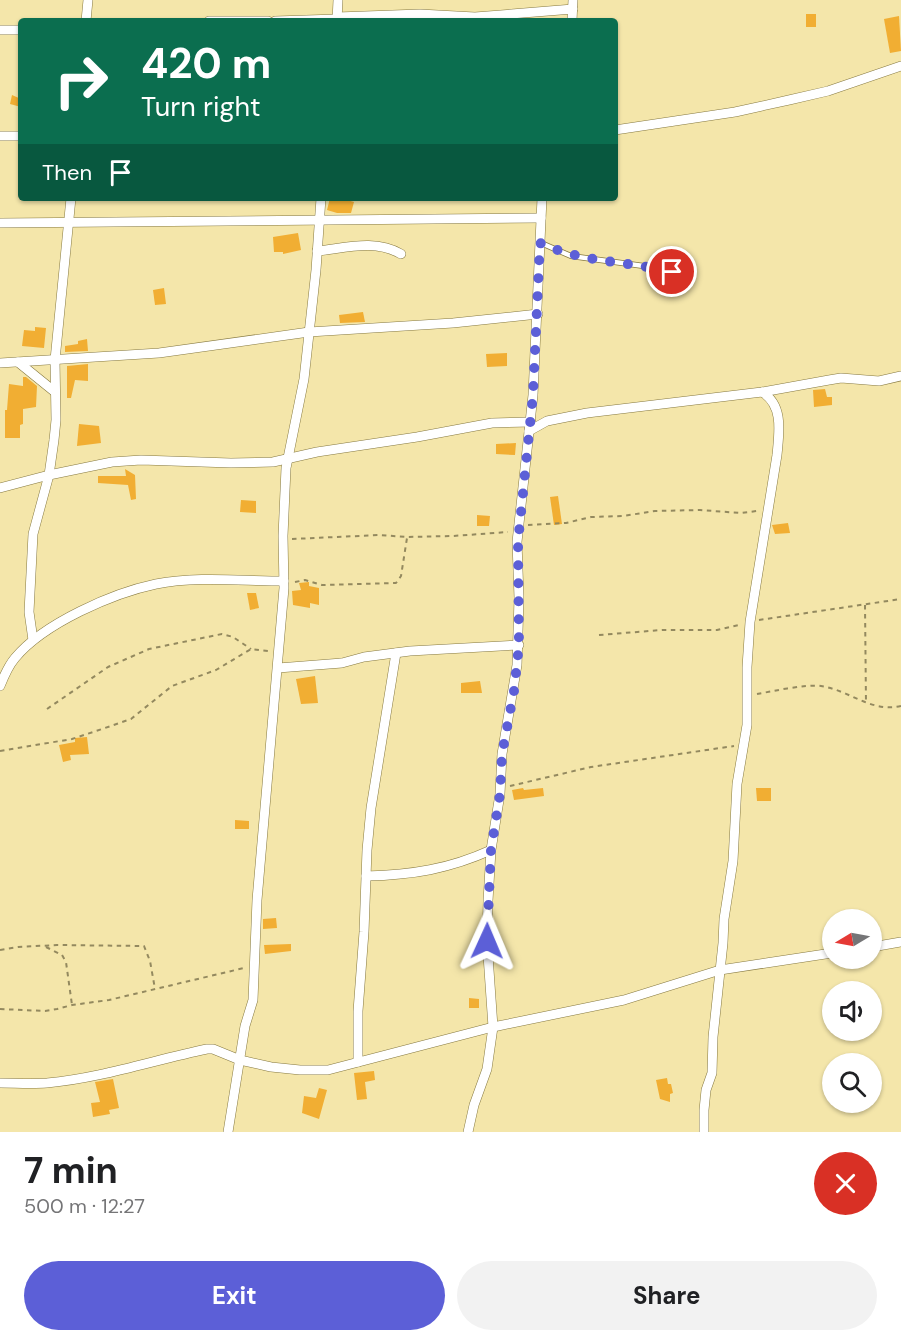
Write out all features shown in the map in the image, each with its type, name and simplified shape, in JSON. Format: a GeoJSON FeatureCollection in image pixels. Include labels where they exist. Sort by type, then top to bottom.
{"type":"FeatureCollection","features":[{"type":"Feature","properties":{"kind":"street"},"geometry":{"type":"LineString","coordinates":[[86,18],[88,0]]}},
{"type":"Feature","properties":{"kind":"street"},"geometry":{"type":"LineString","coordinates":[[337,18],[338,0]]}},
{"type":"Feature","properties":{"kind":"street"},"geometry":{"type":"LineString","coordinates":[[354,18],[420,14],[475,17],[573,5]]}},
{"type":"Feature","properties":{"kind":"street"},"geometry":{"type":"LineString","coordinates":[[0,30],[18,30]]}},
{"type":"Feature","properties":{"kind":"street"},"geometry":{"type":"LineString","coordinates":[[618,130],[735,112],[789,100],[828,91],[901,66]]}},
{"type":"Feature","properties":{"kind":"street"},"geometry":{"type":"LineString","coordinates":[[0,136],[18,136]]}},
{"type":"Feature","properties":{"kind":"street"},"geometry":{"type":"LineString","coordinates":[[33,640],[29,612],[33,534],[49,475],[56,420],[55,360],[70,201]]}},
{"type":"Feature","properties":{"kind":"street"},"geometry":{"type":"LineString","coordinates":[[228,1132],[245,1026],[253,1000],[257,900],[267,806],[271,726],[284,584],[283,539],[287,459],[304,379],[321,201]]}},
{"type":"Feature","properties":{"kind":"street"},"geometry":{"type":"LineString","coordinates":[[468,1132],[474,1105],[487,1069],[493,1027],[487,941],[491,850],[501,788],[502,754],[514,691],[519,645],[519,529],[532,405],[542,201]]}},
{"type":"Feature","properties":{"kind":"street"},"geometry":{"type":"LineString","coordinates":[[0,223],[541,218]]}},
{"type":"Feature","properties":{"kind":"street"},"geometry":{"type":"LineString","coordinates":[[317,251],[358,245],[390,248],[401,254]]}},
{"type":"Feature","properties":{"kind":"street"},"geometry":{"type":"LineString","coordinates":[[0,363],[159,353],[309,332],[538,314]]}},
{"type":"Feature","properties":{"kind":"street"},"geometry":{"type":"LineString","coordinates":[[18,362],[54,392]]}},
{"type":"Feature","properties":{"kind":"street"},"geometry":{"type":"LineString","coordinates":[[0,488],[112,462],[141,460],[258,463],[492,423],[530,426],[587,413],[762,392],[841,378],[879,381],[901,376]]}},
{"type":"Feature","properties":{"kind":"street"},"geometry":{"type":"LineString","coordinates":[[704,1132],[704,1110],[711,1073],[724,919],[733,861],[738,784],[747,725],[750,622],[775,472],[778,425],[776,408],[772,400],[762,392]]}},
{"type":"Feature","properties":{"kind":"street"},"geometry":{"type":"LineString","coordinates":[[532,405],[542,414],[557,419]]}},
{"type":"Feature","properties":{"kind":"street"},"geometry":{"type":"LineString","coordinates":[[0,686],[14,658],[33,640],[90,607],[122,594],[157,584],[189,580],[284,584]]}},
{"type":"Feature","properties":{"kind":"street"},"geometry":{"type":"LineString","coordinates":[[278,668],[342,663],[364,657],[396,653],[519,645]]}},
{"type":"Feature","properties":{"kind":"street"},"geometry":{"type":"LineString","coordinates":[[358,1062],[358,1011],[371,808],[396,653]]}},
{"type":"Feature","properties":{"kind":"street"},"geometry":{"type":"LineString","coordinates":[[366,876],[397,876],[444,868],[491,850]]}},
{"type":"Feature","properties":{"kind":"street"},"geometry":{"type":"LineString","coordinates":[[882,945],[901,942]]}},
{"type":"Feature","properties":{"kind":"street"},"geometry":{"type":"LineString","coordinates":[[0,1083],[47,1083],[73,1079],[153,1063],[207,1049],[213,1049],[240,1060],[300,1070],[328,1070],[493,1027],[624,1000],[720,970],[822,955]]}},
{"type":"Feature","properties":{"kind":"lane"},"geometry":{"type":"LineString","coordinates":[[540,243],[571,256],[651,267],[692,278]]}},
{"type":"Feature","properties":{"kind":"path"},"geometry":{"type":"LineString","coordinates":[[283,539],[380,535],[407,537],[519,529],[567,523],[591,517],[655,511],[692,510],[741,513],[770,508]]}},
{"type":"Feature","properties":{"kind":"path"},"geometry":{"type":"LineString","coordinates":[[284,584],[305,580],[322,585],[396,583],[401,576],[407,537]]}},
{"type":"Feature","properties":{"kind":"path"},"geometry":{"type":"LineString","coordinates":[[599,635],[662,630],[717,630],[750,622],[901,599]]}},
{"type":"Feature","properties":{"kind":"path"},"geometry":{"type":"LineString","coordinates":[[866,604],[866,704]]}},
{"type":"Feature","properties":{"kind":"path"},"geometry":{"type":"LineString","coordinates":[[47,709],[108,667],[149,649],[222,634],[233,637],[251,649]]}},
{"type":"Feature","properties":{"kind":"path"},"geometry":{"type":"LineString","coordinates":[[0,751],[72,739],[131,719],[172,686],[216,670],[251,649],[261,649],[279,655]]}},
{"type":"Feature","properties":{"kind":"path"},"geometry":{"type":"LineString","coordinates":[[748,695],[820,686],[843,693],[866,704],[893,708],[901,706]]}},
{"type":"Feature","properties":{"kind":"path"},"geometry":{"type":"LineString","coordinates":[[501,788],[591,767],[743,745]]}},
{"type":"Feature","properties":{"kind":"path"},"geometry":{"type":"LineString","coordinates":[[0,950],[29,946],[144,946],[150,961],[155,989]]}},
{"type":"Feature","properties":{"kind":"path"},"geometry":{"type":"LineString","coordinates":[[44,946],[62,955],[66,962],[72,1005]]}},
{"type":"Feature","properties":{"kind":"path"},"geometry":{"type":"LineString","coordinates":[[0,1009],[45,1011],[109,1000],[255,965]]}},
{"type":"Feature","properties":{"kind":"building"},"geometry":{"type":"Polygon","coordinates":[[[806,14],[816,14],[816,27],[806,27],[806,14]]]}},
{"type":"Feature","properties":{"kind":"building"},"geometry":{"type":"Polygon","coordinates":[[[899,16],[901,51],[890,53],[884,19],[899,16]]]}},
{"type":"Feature","properties":{"kind":"building"},"geometry":{"type":"Polygon","coordinates":[[[12,95],[18,98],[18,106],[10,104],[12,95]]]}},
{"type":"Feature","properties":{"kind":"building"},"geometry":{"type":"Polygon","coordinates":[[[329,201],[354,202],[351,213],[327,210],[329,201]]]}},
{"type":"Feature","properties":{"kind":"building"},"geometry":{"type":"Polygon","coordinates":[[[298,233],[301,250],[283,254],[283,252],[274,252],[273,237],[298,233]]]}},
{"type":"Feature","properties":{"kind":"building"},"geometry":{"type":"Polygon","coordinates":[[[164,288],[166,304],[155,305],[153,290],[164,288]]]}},
{"type":"Feature","properties":{"kind":"building"},"geometry":{"type":"Polygon","coordinates":[[[363,312],[365,322],[340,323],[339,315],[363,312]]]}},
{"type":"Feature","properties":{"kind":"building"},"geometry":{"type":"Polygon","coordinates":[[[35,327],[46,328],[44,348],[22,346],[24,330],[35,331],[35,327]]]}},
{"type":"Feature","properties":{"kind":"building"},"geometry":{"type":"Polygon","coordinates":[[[87,339],[88,351],[65,352],[65,346],[78,344],[78,341],[87,339]]]}},
{"type":"Feature","properties":{"kind":"building"},"geometry":{"type":"Polygon","coordinates":[[[507,353],[507,366],[487,367],[486,354],[507,353]]]}},
{"type":"Feature","properties":{"kind":"building"},"geometry":{"type":"Polygon","coordinates":[[[88,364],[88,381],[75,380],[71,398],[67,398],[67,366],[88,364]]]}},
{"type":"Feature","properties":{"kind":"building"},"geometry":{"type":"Polygon","coordinates":[[[23,377],[37,386],[36,407],[23,409],[20,438],[5,438],[5,410],[7,410],[9,384],[23,386],[23,377]]]}},
{"type":"Feature","properties":{"kind":"building"},"geometry":{"type":"Polygon","coordinates":[[[825,389],[827,397],[832,397],[832,405],[814,407],[813,390],[825,389]]]}},
{"type":"Feature","properties":{"kind":"building"},"geometry":{"type":"Polygon","coordinates":[[[79,424],[99,426],[101,443],[77,446],[79,424]]]}},
{"type":"Feature","properties":{"kind":"building"},"geometry":{"type":"Polygon","coordinates":[[[516,443],[515,455],[496,454],[496,444],[516,443]]]}},
{"type":"Feature","properties":{"kind":"building"},"geometry":{"type":"Polygon","coordinates":[[[125,469],[135,475],[136,499],[131,500],[128,485],[98,483],[98,476],[126,476],[125,469]]]}},
{"type":"Feature","properties":{"kind":"building"},"geometry":{"type":"Polygon","coordinates":[[[558,496],[562,524],[554,525],[550,497],[558,496]]]}},
{"type":"Feature","properties":{"kind":"building"},"geometry":{"type":"Polygon","coordinates":[[[241,500],[256,501],[256,513],[240,512],[241,500]]]}},
{"type":"Feature","properties":{"kind":"building"},"geometry":{"type":"Polygon","coordinates":[[[477,515],[490,516],[489,526],[477,526],[477,515]]]}},
{"type":"Feature","properties":{"kind":"building"},"geometry":{"type":"Polygon","coordinates":[[[788,523],[790,533],[775,534],[772,525],[788,523]]]}},
{"type":"Feature","properties":{"kind":"building"},"geometry":{"type":"Polygon","coordinates":[[[309,582],[309,586],[319,588],[319,605],[310,603],[310,608],[293,605],[292,591],[301,590],[299,583],[309,582]]]}},
{"type":"Feature","properties":{"kind":"building"},"geometry":{"type":"Polygon","coordinates":[[[247,593],[256,593],[259,608],[250,610],[247,593]]]}},
{"type":"Feature","properties":{"kind":"building"},"geometry":{"type":"Polygon","coordinates":[[[315,676],[318,703],[301,704],[296,679],[315,676]]]}},
{"type":"Feature","properties":{"kind":"building"},"geometry":{"type":"Polygon","coordinates":[[[480,681],[482,693],[461,693],[461,683],[480,681]]]}},
{"type":"Feature","properties":{"kind":"building"},"geometry":{"type":"Polygon","coordinates":[[[87,737],[89,754],[70,755],[71,760],[63,762],[59,745],[75,742],[75,738],[87,737]]]}},
{"type":"Feature","properties":{"kind":"building"},"geometry":{"type":"Polygon","coordinates":[[[523,788],[524,790],[543,788],[544,796],[514,800],[512,790],[523,788]]]}},
{"type":"Feature","properties":{"kind":"building"},"geometry":{"type":"Polygon","coordinates":[[[756,788],[771,788],[771,801],[757,801],[756,788]]]}},
{"type":"Feature","properties":{"kind":"building"},"geometry":{"type":"Polygon","coordinates":[[[235,820],[249,821],[249,829],[235,829],[235,820]]]}},
{"type":"Feature","properties":{"kind":"building"},"geometry":{"type":"Polygon","coordinates":[[[276,918],[277,928],[263,929],[263,919],[276,918]]]}},
{"type":"Feature","properties":{"kind":"building"},"geometry":{"type":"Polygon","coordinates":[[[291,944],[291,951],[265,954],[264,945],[291,944]]]}},
{"type":"Feature","properties":{"kind":"building"},"geometry":{"type":"Polygon","coordinates":[[[469,998],[479,999],[479,1008],[469,1008],[469,998]]]}},
{"type":"Feature","properties":{"kind":"building"},"geometry":{"type":"Polygon","coordinates":[[[374,1071],[375,1080],[365,1082],[367,1099],[357,1100],[354,1073],[374,1071]]]}},
{"type":"Feature","properties":{"kind":"building"},"geometry":{"type":"Polygon","coordinates":[[[667,1078],[673,1093],[670,1094],[670,1102],[660,1099],[656,1080],[667,1078]]]}},
{"type":"Feature","properties":{"kind":"building"},"geometry":{"type":"Polygon","coordinates":[[[113,1079],[119,1108],[109,1110],[110,1114],[93,1117],[91,1103],[100,1102],[95,1082],[113,1079]]]}},
{"type":"Feature","properties":{"kind":"building"},"geometry":{"type":"Polygon","coordinates":[[[319,1088],[327,1090],[319,1119],[302,1113],[304,1096],[316,1098],[319,1088]]]}},
{"type":"Feature","properties":{"kind":"route"},"geometry":{"type":"LineString","coordinates":[[487,941],[491,850],[500,794],[502,754],[514,691],[519,645],[518,542],[533,395],[540,243],[571,256],[672,272]]}}]}
